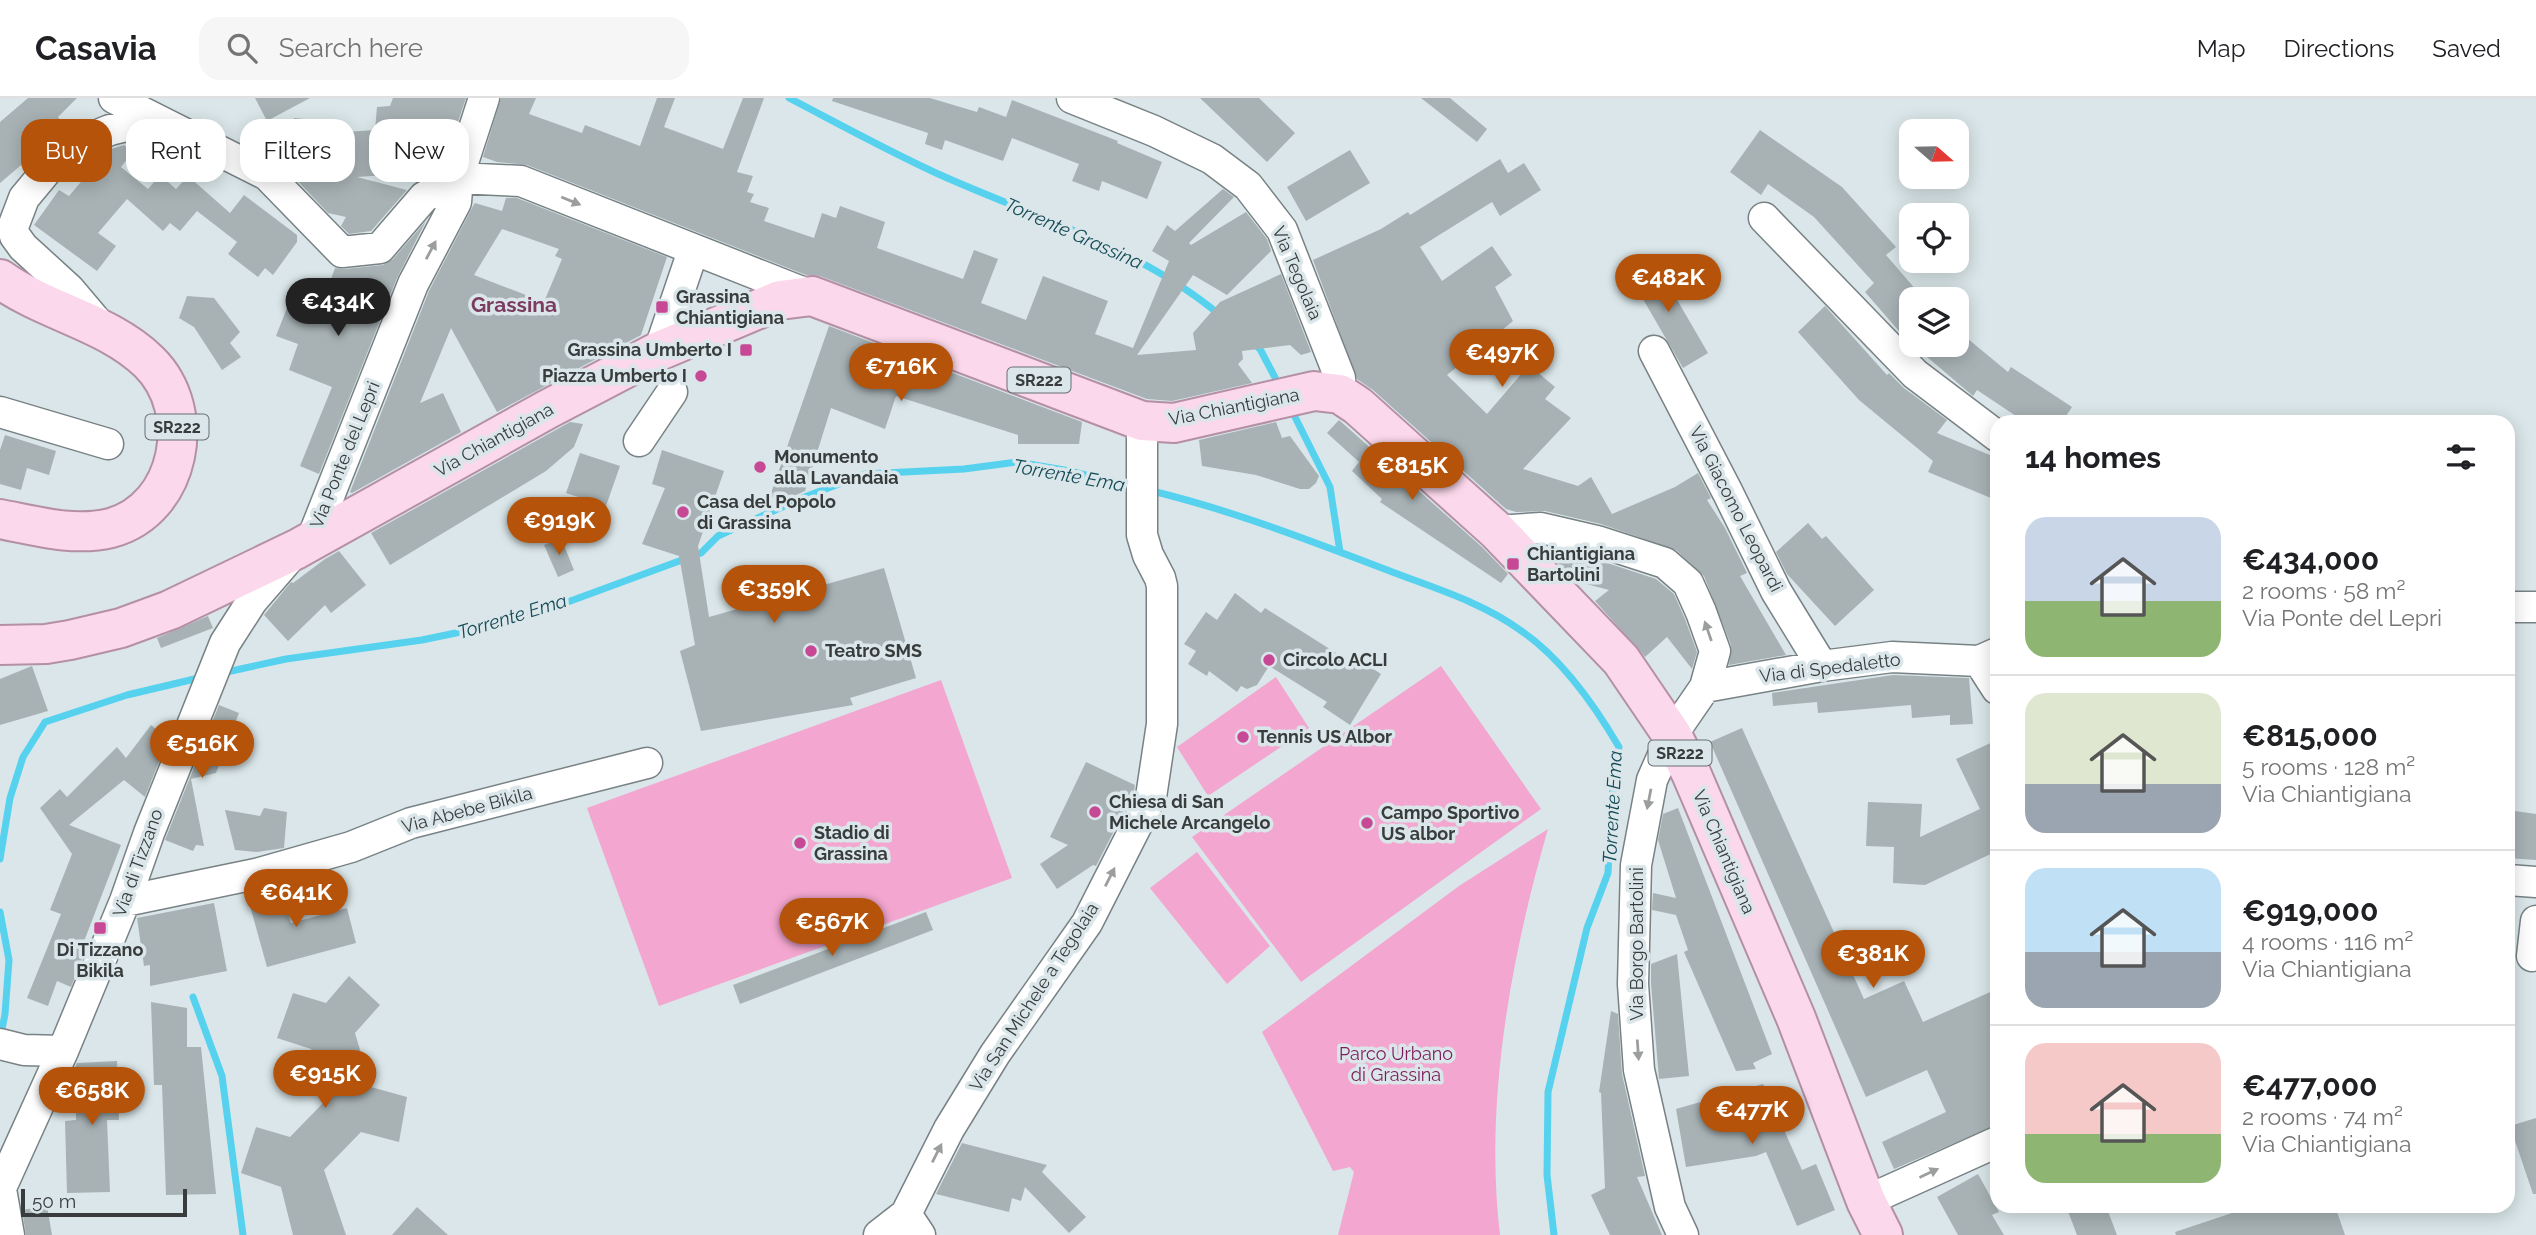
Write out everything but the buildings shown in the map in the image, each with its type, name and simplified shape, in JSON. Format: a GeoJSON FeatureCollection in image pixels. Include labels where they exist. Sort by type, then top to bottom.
{"type":"FeatureCollection","features":[{"type":"Feature","properties":{"kind":"main road","name":"SR222"},"geometry":{"type":"LineString","coordinates":[[0,279],[29,297],[106,333],[133,349],[150,363],[162,379],[177,422],[177,448],[171,474],[164,488],[143,512],[114,527],[96,531],[55,530],[0,519]]}},
{"type":"Feature","properties":{"kind":"main road","name":"Via Chiantigiana"},"geometry":{"type":"LineString","coordinates":[[0,645],[46,644],[121,628],[170,610],[304,544],[659,351],[780,300],[812,296],[1142,436],[1174,423],[1270,401],[1327,393],[1358,406],[1497,531],[1621,660],[1672,736],[1796,1018],[1867,1201],[1883,1235]]}},
{"type":"Feature","properties":{"kind":"street"},"geometry":{"type":"LineString","coordinates":[[114,98],[155,119]]}},
{"type":"Feature","properties":{"kind":"street","name":"Via Ponte del Lepri"},"geometry":{"type":"LineString","coordinates":[[469,145],[485,98]]}},
{"type":"Feature","properties":{"kind":"street","name":"Via Tegolaia"},"geometry":{"type":"LineString","coordinates":[[1072,98],[1154,131],[1212,159],[1248,186],[1282,230],[1340,379],[1327,393]]}},
{"type":"Feature","properties":{"kind":"street"},"geometry":{"type":"LineString","coordinates":[[106,333],[69,289],[23,247],[15,236],[13,227],[24,198],[58,157],[78,143],[126,126]]}},
{"type":"Feature","properties":{"kind":"street"},"geometry":{"type":"LineString","coordinates":[[226,154],[267,175],[342,252],[380,247],[424,197],[451,182]]}},
{"type":"Feature","properties":{"kind":"street"},"geometry":{"type":"LineString","coordinates":[[469,179],[520,181],[812,296]]}},
{"type":"Feature","properties":{"kind":"street","name":"Via Ponte del Lepri"},"geometry":{"type":"LineString","coordinates":[[304,544],[413,284],[456,202],[458,182]]}},
{"type":"Feature","properties":{"kind":"street"},"geometry":{"type":"LineString","coordinates":[[1764,218],[1915,374],[1990,431]]}},
{"type":"Feature","properties":{"kind":"street"},"geometry":{"type":"LineString","coordinates":[[659,351],[693,251]]}},
{"type":"Feature","properties":{"kind":"street","name":"Via Giacomo Leopardi"},"geometry":{"type":"LineString","coordinates":[[1654,351],[1776,591],[1822,666]]}},
{"type":"Feature","properties":{"kind":"street"},"geometry":{"type":"LineString","coordinates":[[639,441],[672,392]]}},
{"type":"Feature","properties":{"kind":"street"},"geometry":{"type":"LineString","coordinates":[[0,412],[108,444]]}},
{"type":"Feature","properties":{"kind":"street","name":"Via San Michele a Tegolaia"},"geometry":{"type":"LineString","coordinates":[[913,1224],[949,1129],[989,1065],[1087,923],[1151,797],[1163,724],[1161,586],[1142,535],[1142,436]]}},
{"type":"Feature","properties":{"kind":"street","name":"Via Borgo Bartolini"},"geometry":{"type":"LineString","coordinates":[[1497,531],[1541,528],[1597,541],[1665,563],[1688,583],[1702,612],[1715,651],[1705,687],[1672,736],[1652,780],[1636,865],[1633,984],[1639,1070],[1670,1208],[1684,1235]]}},
{"type":"Feature","properties":{"kind":"street","name":"Via di Tizzano"},"geometry":{"type":"LineString","coordinates":[[1,1189],[63,1051],[125,901],[149,832],[225,643],[252,601],[304,544]]}},
{"type":"Feature","properties":{"kind":"street"},"geometry":{"type":"LineString","coordinates":[[2515,607],[2536,607]]}},
{"type":"Feature","properties":{"kind":"street","name":"Via di Spedaletto"},"geometry":{"type":"LineString","coordinates":[[1705,687],[1822,666],[1892,657],[1988,657]]}},
{"type":"Feature","properties":{"kind":"street","name":"Via Abebe Bikila"},"geometry":{"type":"LineString","coordinates":[[125,901],[256,873],[351,847],[411,823],[647,763]]}},
{"type":"Feature","properties":{"kind":"street"},"geometry":{"type":"LineString","coordinates":[[2525,957],[2536,921]]}},
{"type":"Feature","properties":{"kind":"street"},"geometry":{"type":"LineString","coordinates":[[12,1047],[63,1051]]}},
{"type":"Feature","properties":{"kind":"street"},"geometry":{"type":"LineString","coordinates":[[1867,1201],[1990,1145]]}},
{"type":"Feature","properties":{"kind":"street"},"geometry":{"type":"LineString","coordinates":[[1,1189],[9,1235]]}},
{"type":"Feature","properties":{"kind":"street"},"geometry":{"type":"LineString","coordinates":[[879,1235],[913,1224]]}},
{"type":"Feature","properties":{"kind":"green space","name":"Campo Sportivo US albor"},"geometry":{"type":"Polygon","coordinates":[[[1441,666],[1541,809],[1301,982],[1192,837],[1441,666]]]}},
{"type":"Feature","properties":{"kind":"green space","name":"Tennis US Albor"},"geometry":{"type":"Polygon","coordinates":[[[1276,677],[1309,728],[1208,796],[1177,747],[1276,677]]]}},
{"type":"Feature","properties":{"kind":"green space","name":"Stadio di Grassina"},"geometry":{"type":"Polygon","coordinates":[[[941,680],[1012,878],[659,1006],[587,808],[941,680]]]}},
{"type":"Feature","properties":{"kind":"green space","name":"Parco Urbano di Grassina"},"geometry":{"type":"Polygon","coordinates":[[[1548,829],[1523,928],[1504,1030],[1496,1133],[1500,1235],[1338,1235],[1354,1172],[1350,1167],[1333,1171],[1262,1032],[1459,886],[1548,829]]]}},
{"type":"Feature","properties":{"kind":"green space"},"geometry":{"type":"Polygon","coordinates":[[[1197,852],[1270,946],[1227,984],[1150,888],[1197,852]]]}},
{"type":"Feature","properties":{"kind":"waterway","name":"Torrente Grassina"},"geometry":{"type":"LineString","coordinates":[[789,98],[936,173],[1120,252],[1155,270],[1221,316]]}},
{"type":"Feature","properties":{"kind":"waterway","name":"Torrente Grassina"},"geometry":{"type":"LineString","coordinates":[[1254,344],[1260,349],[1280,387]]}},
{"type":"Feature","properties":{"kind":"waterway","name":"Torrente Grassina"},"geometry":{"type":"LineString","coordinates":[[1290,407],[1330,487],[1340,552]]}},
{"type":"Feature","properties":{"kind":"waterway","name":"Torrente Ema"},"geometry":{"type":"LineString","coordinates":[[222,673],[286,659],[422,640],[499,624],[701,553],[718,536],[802,498],[865,474],[964,469],[1017,462],[1070,471],[1136,488]]}},
{"type":"Feature","properties":{"kind":"waterway","name":"Torrente Ema"},"geometry":{"type":"LineString","coordinates":[[1148,490],[1273,527],[1443,591],[1506,620],[1535,641],[1563,668],[1588,699],[1619,747],[1613,784],[1608,873],[1587,928],[1548,1092],[1547,1175],[1554,1235]]}},
{"type":"Feature","properties":{"kind":"waterway","name":"Torrente Ema"},"geometry":{"type":"LineString","coordinates":[[0,859],[10,798],[23,757],[45,722],[127,695],[203,677]]}},
{"type":"Feature","properties":{"kind":"waterway","name":"Torrente Ema"},"geometry":{"type":"LineString","coordinates":[[0,912],[9,960],[5,1014],[0,1039]]}},
{"type":"Feature","properties":{"kind":"waterway"},"geometry":{"type":"LineString","coordinates":[[193,997],[222,1076],[243,1235]]}},
{"type":"Feature","properties":{"kind":"place","name":"Grassina Chiantigiana"},"geometry":{"type":"Point","coordinates":[662,307]}},
{"type":"Feature","properties":{"kind":"place","name":"Grassina Umberto I"},"geometry":{"type":"Point","coordinates":[746,350]}},
{"type":"Feature","properties":{"kind":"place","name":"Piazza Umberto I"},"geometry":{"type":"Point","coordinates":[701,376]}},
{"type":"Feature","properties":{"kind":"place","name":"Monumento alla Lavandaia"},"geometry":{"type":"Point","coordinates":[760,467]}},
{"type":"Feature","properties":{"kind":"place","name":"Casa del Popolo di Grassina"},"geometry":{"type":"Point","coordinates":[683,512]}},
{"type":"Feature","properties":{"kind":"place","name":"Chiantigiana Bartolini"},"geometry":{"type":"Point","coordinates":[1513,564]}},
{"type":"Feature","properties":{"kind":"place","name":"Teatro SMS"},"geometry":{"type":"Point","coordinates":[811,651]}},
{"type":"Feature","properties":{"kind":"place","name":"Circolo ACLI"},"geometry":{"type":"Point","coordinates":[1269,660]}},
{"type":"Feature","properties":{"kind":"place","name":"Tennis US Albor"},"geometry":{"type":"Point","coordinates":[1243,737]}},
{"type":"Feature","properties":{"kind":"place","name":"Chiesa di San Michele Arcangelo"},"geometry":{"type":"Point","coordinates":[1095,812]}},
{"type":"Feature","properties":{"kind":"place","name":"Campo Sportivo US albor"},"geometry":{"type":"Point","coordinates":[1367,823]}},
{"type":"Feature","properties":{"kind":"place","name":"Stadio di Grassina"},"geometry":{"type":"Point","coordinates":[800,843]}},
{"type":"Feature","properties":{"kind":"place","name":"Di Tizzano Bikila"},"geometry":{"type":"Point","coordinates":[100,928]}},
{"type":"Feature","properties":{"kind":"district","name":"Grassina"},"geometry":{"type":"Point","coordinates":[514,305]}}]}
